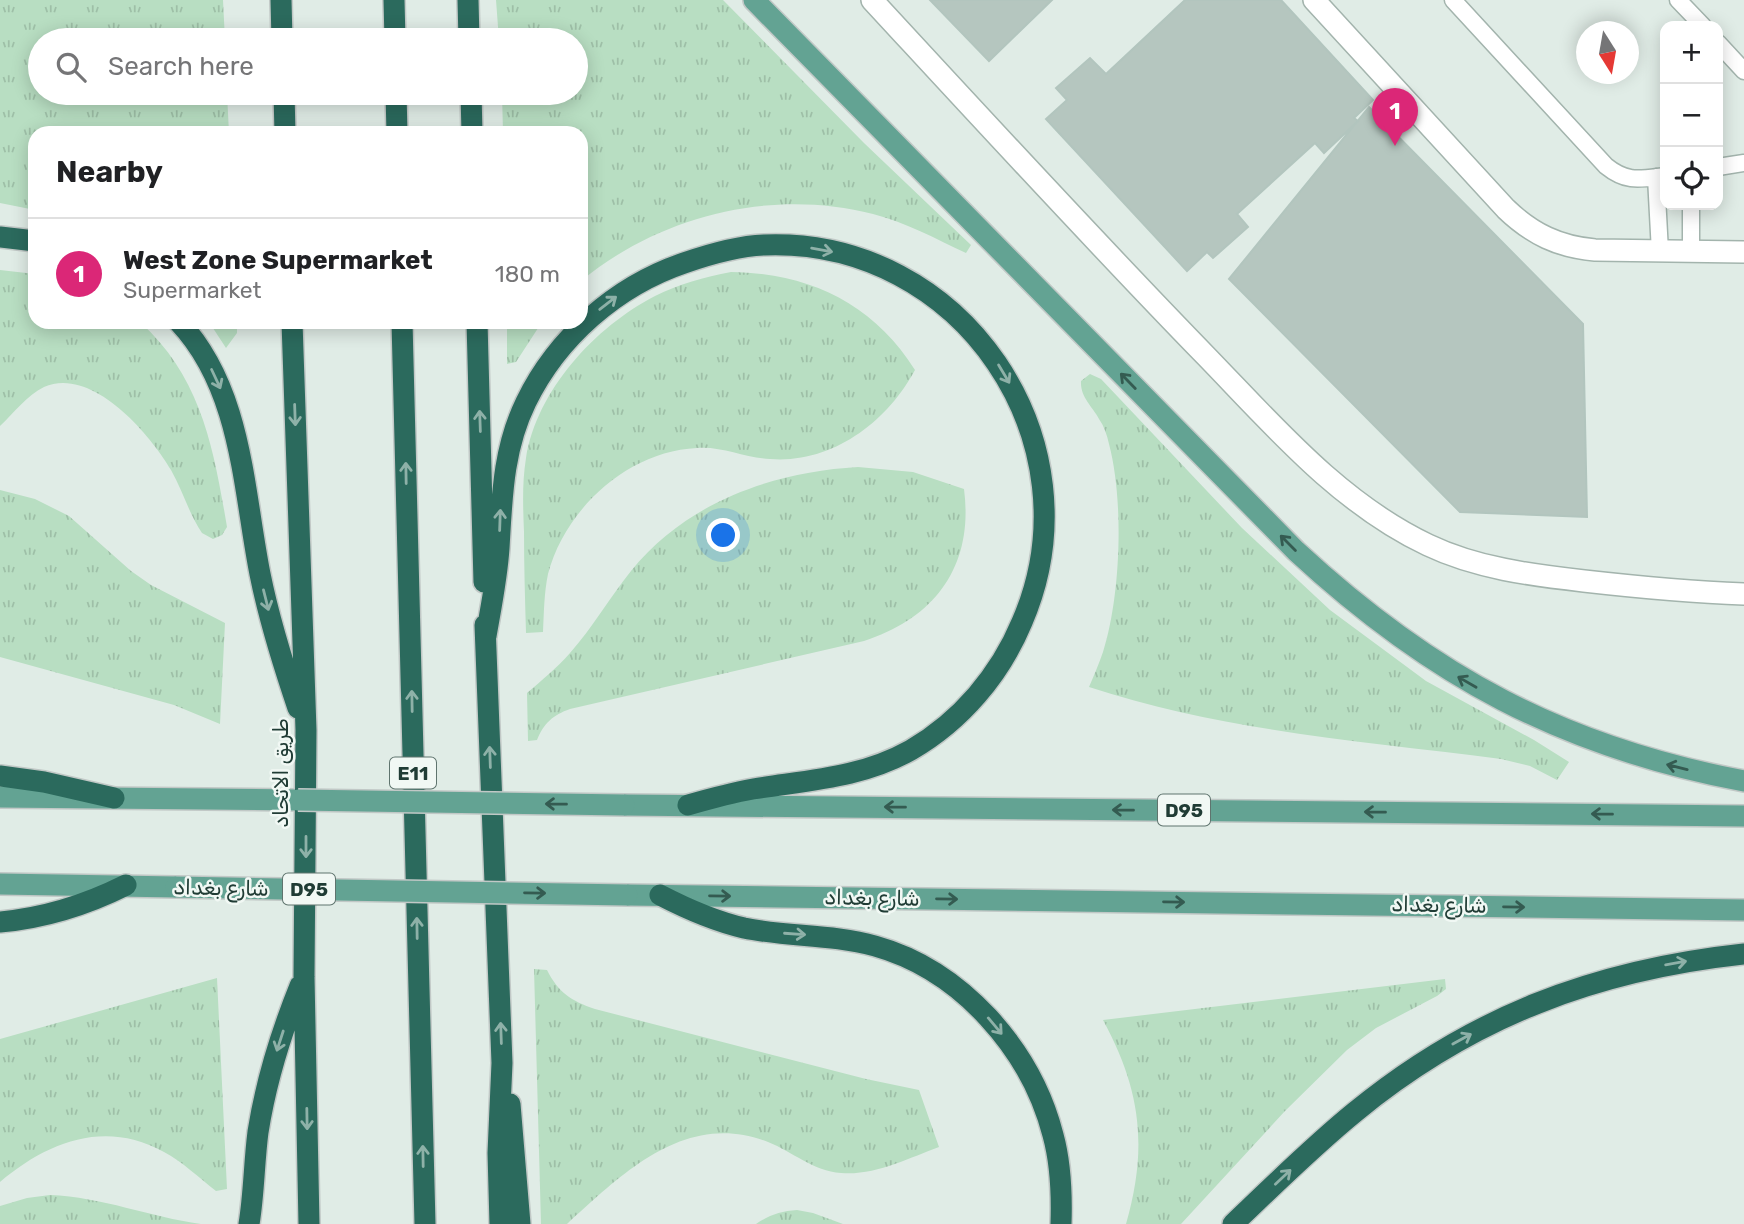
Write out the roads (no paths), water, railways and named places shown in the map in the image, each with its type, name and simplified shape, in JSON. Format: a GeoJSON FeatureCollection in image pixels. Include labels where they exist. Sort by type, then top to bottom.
{"type":"FeatureCollection","features":[{"type":"Feature","properties":{"kind":"highway"},"geometry":{"type":"LineString","coordinates":[[281,0],[282,28]]}},
{"type":"Feature","properties":{"kind":"highway"},"geometry":{"type":"LineString","coordinates":[[394,0],[395,28]]}},
{"type":"Feature","properties":{"kind":"highway"},"geometry":{"type":"LineString","coordinates":[[468,0],[469,28]]}},
{"type":"Feature","properties":{"kind":"highway"},"geometry":{"type":"LineString","coordinates":[[284,105],[285,126]]}},
{"type":"Feature","properties":{"kind":"highway"},"geometry":{"type":"LineString","coordinates":[[396,105],[397,126]]}},
{"type":"Feature","properties":{"kind":"highway"},"geometry":{"type":"LineString","coordinates":[[471,105],[472,126]]}},
{"type":"Feature","properties":{"kind":"highway"},"geometry":{"type":"LineString","coordinates":[[0,237],[28,240]]}},
{"type":"Feature","properties":{"kind":"highway"},"geometry":{"type":"LineString","coordinates":[[588,320],[623,292],[667,268],[714,253],[762,245],[802,246],[842,253],[879,266],[915,284],[947,307],[984,345],[1020,400],[1033,437],[1042,476],[1045,515],[1037,580],[1014,642],[997,670],[954,719],[933,736],[862,772],[748,790],[688,805]]}},
{"type":"Feature","properties":{"kind":"highway"},"geometry":{"type":"LineString","coordinates":[[184,329],[208,361],[232,421],[273,629],[306,730]]}},
{"type":"Feature","properties":{"kind":"highway","name":"طريق الاتحاد"},"geometry":{"type":"LineString","coordinates":[[292,329],[306,730],[304,977],[309,1224]]}},
{"type":"Feature","properties":{"kind":"highway","name":"E11"},"geometry":{"type":"LineString","coordinates":[[402,329],[425,1224]]}},
{"type":"Feature","properties":{"kind":"highway"},"geometry":{"type":"LineString","coordinates":[[477,329],[485,636],[502,1063],[498,1153],[500,1224]]}},
{"type":"Feature","properties":{"kind":"highway"},"geometry":{"type":"LineString","coordinates":[[485,636],[496,577],[501,487],[506,457],[527,400],[551,359],[579,329]]}},
{"type":"Feature","properties":{"kind":"highway"},"geometry":{"type":"LineString","coordinates":[[0,776],[44,782],[114,798]]}},
{"type":"Feature","properties":{"kind":"highway"},"geometry":{"type":"LineString","coordinates":[[0,922],[76,908],[127,885]]}},
{"type":"Feature","properties":{"kind":"highway"},"geometry":{"type":"LineString","coordinates":[[660,895],[687,909],[744,928],[808,934],[874,946],[919,963],[959,990],[995,1025],[1013,1049],[1043,1104],[1060,1164],[1061,1224]]}},
{"type":"Feature","properties":{"kind":"highway"},"geometry":{"type":"LineString","coordinates":[[1233,1224],[1354,1112],[1447,1047],[1497,1020],[1599,980],[1651,968],[1744,954]]}},
{"type":"Feature","properties":{"kind":"highway"},"geometry":{"type":"LineString","coordinates":[[249,1224],[258,1132],[265,1092],[288,1015],[304,977]]}},
{"type":"Feature","properties":{"kind":"highway"},"geometry":{"type":"LineString","coordinates":[[502,1063],[512,1120],[520,1224]]}},
{"type":"Feature","properties":{"kind":"main road"},"geometry":{"type":"LineString","coordinates":[[754,0],[1296,551],[1336,589],[1377,622],[1465,681],[1559,728],[1657,762],[1744,781]]}},
{"type":"Feature","properties":{"kind":"main road","name":"D95"},"geometry":{"type":"LineString","coordinates":[[0,796],[1744,816]]}},
{"type":"Feature","properties":{"kind":"main road","name":"شارع بغداد"},"geometry":{"type":"LineString","coordinates":[[0,884],[1744,910]]}},
{"type":"Feature","properties":{"kind":"street"},"geometry":{"type":"LineString","coordinates":[[872,0],[1237,388],[1339,488],[1382,520],[1429,546],[1480,564],[1532,575],[1744,594]]}},
{"type":"Feature","properties":{"kind":"street"},"geometry":{"type":"LineString","coordinates":[[1314,0],[1506,209],[1522,224],[1549,240],[1576,248],[1744,252]]}},
{"type":"Feature","properties":{"kind":"lane"},"geometry":{"type":"LineString","coordinates":[[1453,0],[1606,166],[1618,176],[1633,180],[1660,177]]}},
{"type":"Feature","properties":{"kind":"lane"},"geometry":{"type":"LineString","coordinates":[[1678,0],[1698,21]]}},
{"type":"Feature","properties":{"kind":"lane"},"geometry":{"type":"LineString","coordinates":[[1723,48],[1744,71]]}},
{"type":"Feature","properties":{"kind":"lane"},"geometry":{"type":"LineString","coordinates":[[1723,166],[1744,163]]}},
{"type":"Feature","properties":{"kind":"lane"},"geometry":{"type":"LineString","coordinates":[[1660,251],[1661,210]]}},
{"type":"Feature","properties":{"kind":"lane"},"geometry":{"type":"LineString","coordinates":[[1691,210],[1691,252]]}},
{"type":"Feature","properties":{"kind":"place","name":"West Zone Supermarket"},"geometry":{"type":"Point","coordinates":[1395,146]}}]}
